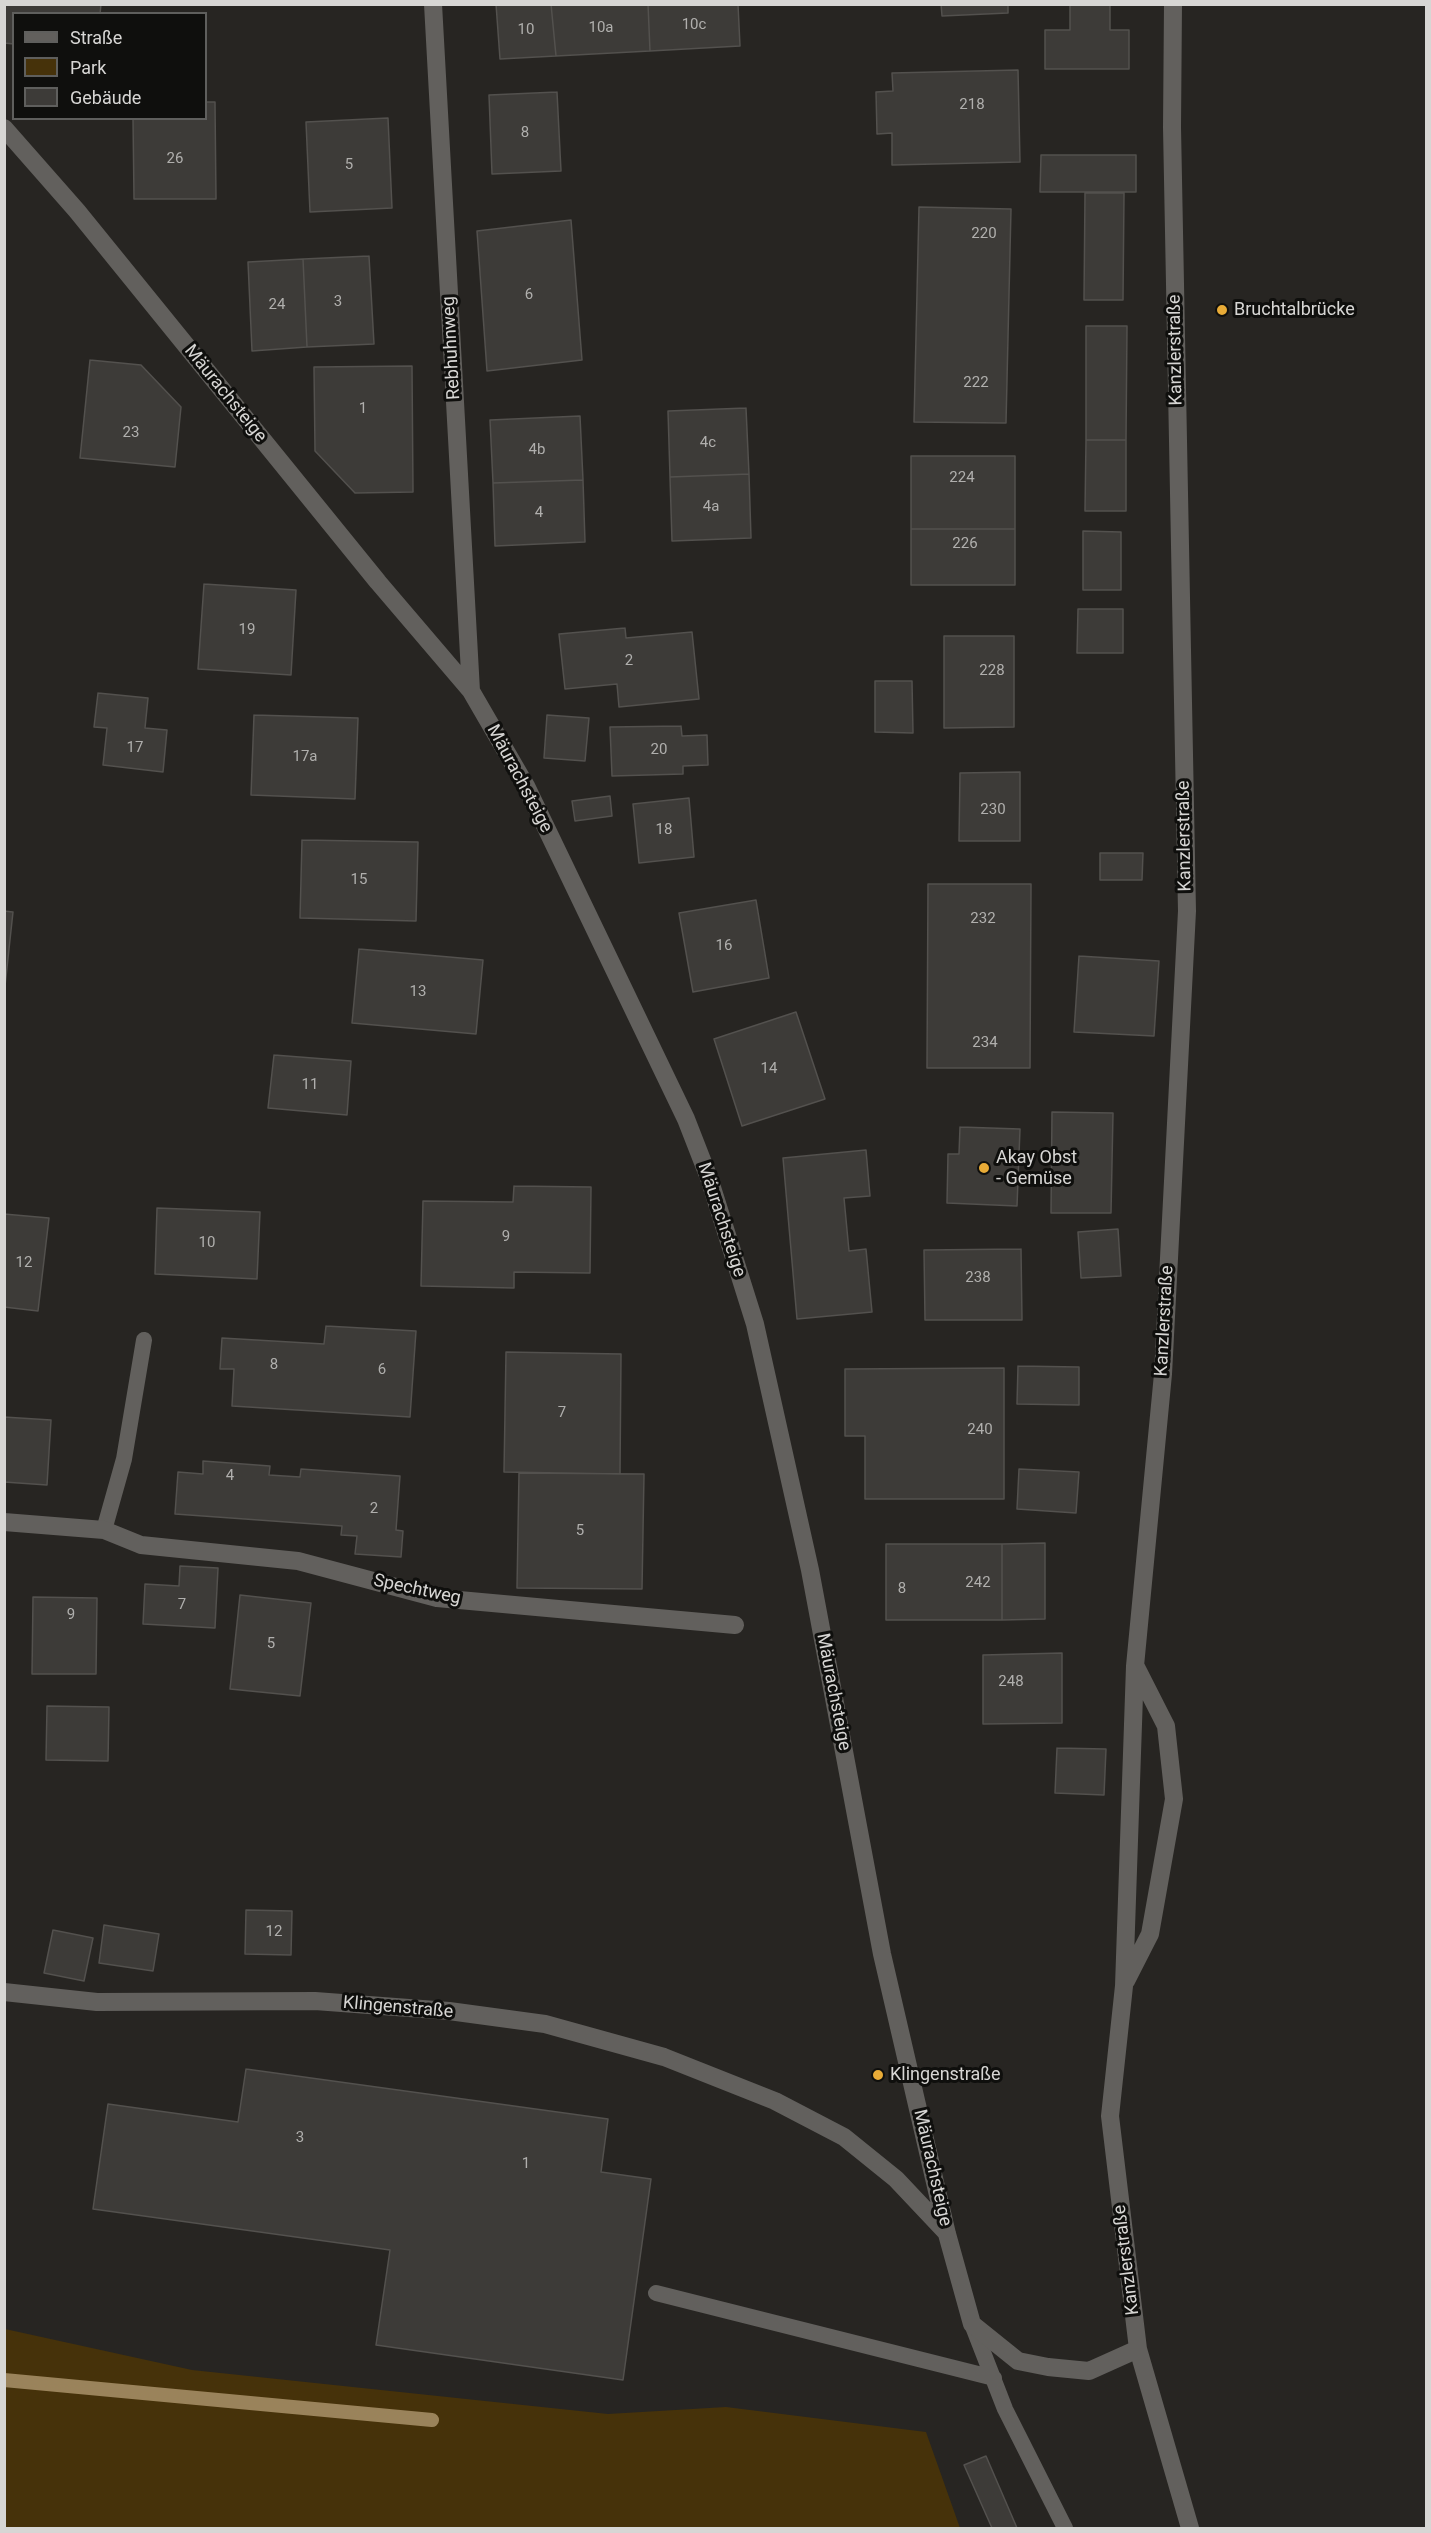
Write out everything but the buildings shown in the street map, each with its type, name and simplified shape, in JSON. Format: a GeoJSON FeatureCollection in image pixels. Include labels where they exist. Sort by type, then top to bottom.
{"type":"FeatureCollection","features":[{"type":"Feature","properties":{"kind":"street","name":"Rebhuhnweg"},"geometry":{"type":"LineString","coordinates":[[433,4],[471,691]]}},
{"type":"Feature","properties":{"kind":"street","name":"Kanzlerstraße"},"geometry":{"type":"LineString","coordinates":[[1173,4],[1172,139],[1187,911],[1163,1374],[1135,1666],[1124,1986],[1110,2116],[1138,2349],[1190,2529]]}},
{"type":"Feature","properties":{"kind":"street","name":"Mäurachsteige"},"geometry":{"type":"LineString","coordinates":[[4,128],[77,211],[378,582],[471,691],[526,786],[686,1119],[709,1178],[755,1324],[810,1570],[882,1954],[947,2234],[972,2324]]}},
{"type":"Feature","properties":{"kind":"street","name":"Spechtweg"},"geometry":{"type":"LineString","coordinates":[[4,1522],[104,1530],[141,1545],[298,1561],[437,1598],[735,1625]]}},
{"type":"Feature","properties":{"kind":"street","name":"Kanzlerstraße"},"geometry":{"type":"LineString","coordinates":[[1124,1986],[1150,1934],[1174,1799],[1166,1726],[1135,1666]]}},
{"type":"Feature","properties":{"kind":"street","name":"Klingenstraße"},"geometry":{"type":"LineString","coordinates":[[4,1992],[97,2002],[315,2001],[449,2011],[545,2024],[664,2057],[784,2106],[844,2137],[896,2179],[947,2234]]}},
{"type":"Feature","properties":{"kind":"street"},"geometry":{"type":"LineString","coordinates":[[972,2324],[1018,2361],[1048,2367],[1089,2371],[1138,2349]]}},
{"type":"Feature","properties":{"kind":"lane"},"geometry":{"type":"LineString","coordinates":[[104,1530],[124,1459],[144,1340]]}},
{"type":"Feature","properties":{"kind":"lane"},"geometry":{"type":"LineString","coordinates":[[656,2293],[994,2378]]}},
{"type":"Feature","properties":{"kind":"lane"},"geometry":{"type":"LineString","coordinates":[[972,2324],[1005,2409],[1065,2529]]}},
{"type":"Feature","properties":{"kind":"green space"},"geometry":{"type":"Polygon","coordinates":[[[5,2329],[192,2370],[608,2414],[726,2407],[926,2432],[960,2528],[5,2528],[5,2329]]]}},
{"type":"Feature","properties":{"kind":"waterway"},"geometry":{"type":"LineString","coordinates":[[4,2380],[432,2420]]}},
{"type":"Feature","properties":{"kind":"place","name":"Bruchtalbrücke"},"geometry":{"type":"Point","coordinates":[1222,310]}},
{"type":"Feature","properties":{"kind":"place","name":"Akay Obst - Gemüse"},"geometry":{"type":"Point","coordinates":[984,1168]}},
{"type":"Feature","properties":{"kind":"place","name":"Klingenstraße"},"geometry":{"type":"Point","coordinates":[878,2075]}}]}
